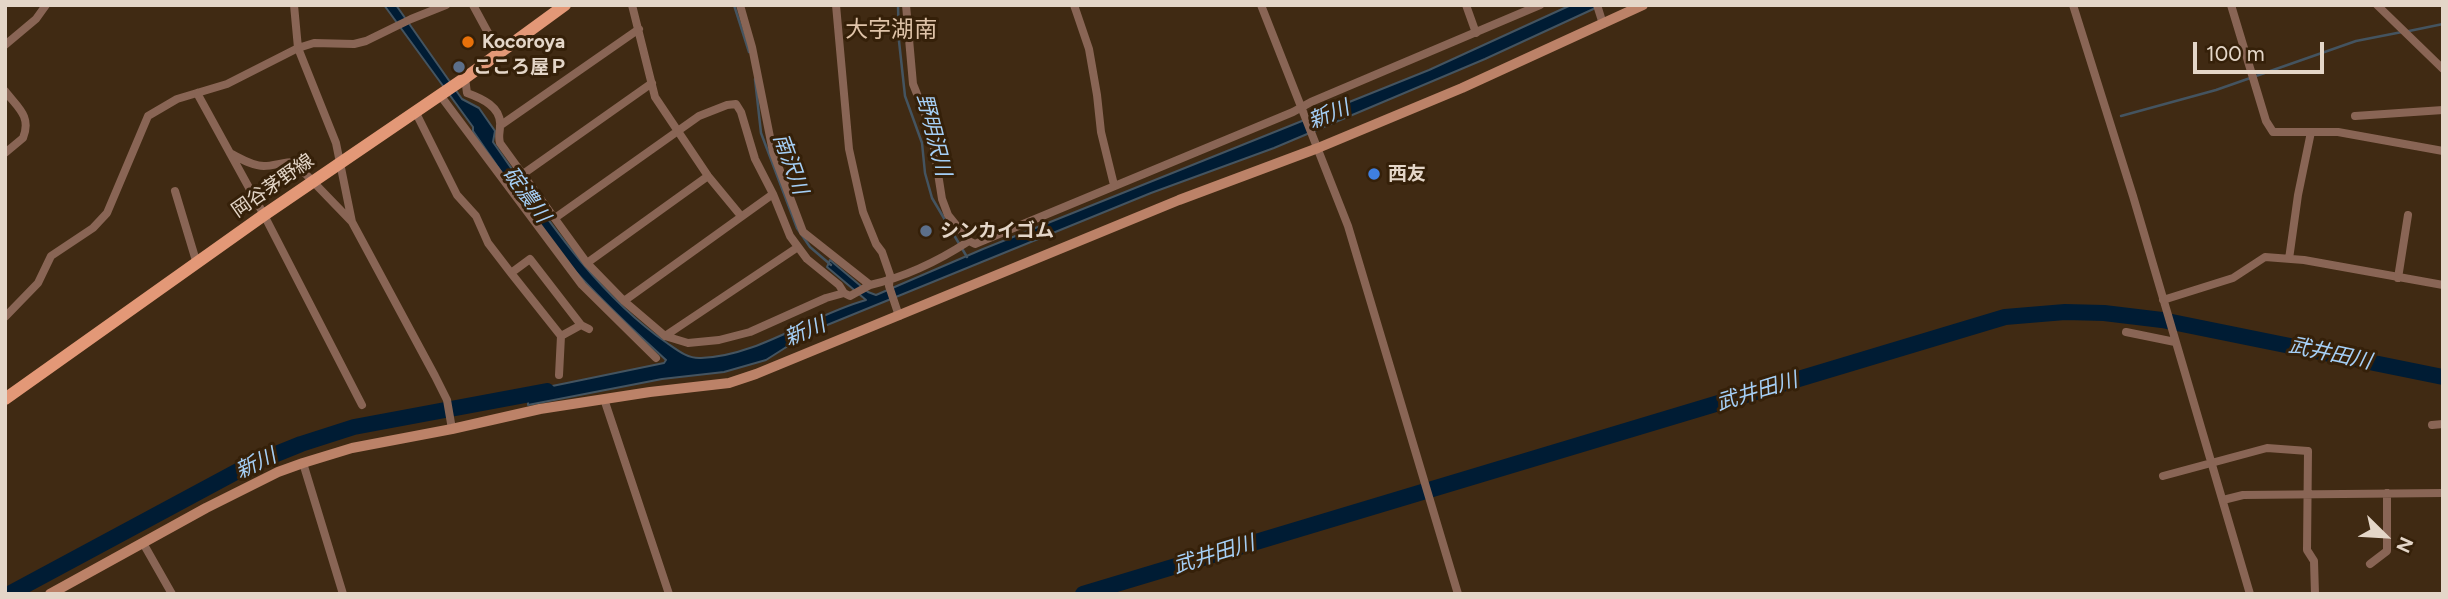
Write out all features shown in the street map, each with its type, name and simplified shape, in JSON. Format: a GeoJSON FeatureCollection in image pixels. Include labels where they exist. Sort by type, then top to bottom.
{"type":"FeatureCollection","features":[{"type":"Feature","properties":{"kind":"main road","name":"岡谷茅野線"},"geometry":{"type":"LineString","coordinates":[[5,400],[264,215],[461,81],[558,7]]}},
{"type":"Feature","properties":{"kind":"street"},"geometry":{"type":"LineString","coordinates":[[5,45],[36,19],[46,5]]}},
{"type":"Feature","properties":{"kind":"street"},"geometry":{"type":"LineString","coordinates":[[294,5],[298,48],[336,143],[352,222],[447,402],[452,423]]}},
{"type":"Feature","properties":{"kind":"street"},"geometry":{"type":"LineString","coordinates":[[5,317],[38,283],[51,256],[93,228],[107,212],[148,116],[177,99],[227,84],[298,48],[314,43],[354,44],[366,41],[446,5]]}},
{"type":"Feature","properties":{"kind":"street"},"geometry":{"type":"LineString","coordinates":[[473,5],[499,53]]}},
{"type":"Feature","properties":{"kind":"street"},"geometry":{"type":"LineString","coordinates":[[632,5],[655,97],[708,176],[741,216]]}},
{"type":"Feature","properties":{"kind":"street"},"geometry":{"type":"LineString","coordinates":[[740,5],[752,47],[773,152],[803,232],[870,285]]}},
{"type":"Feature","properties":{"kind":"street"},"geometry":{"type":"LineString","coordinates":[[836,5],[849,149],[863,212],[890,275],[889,283],[897,311]]}},
{"type":"Feature","properties":{"kind":"street"},"geometry":{"type":"LineString","coordinates":[[906,5],[913,85],[931,128],[942,199],[948,215],[969,241],[975,244],[1303,109],[1540,5]]}},
{"type":"Feature","properties":{"kind":"street"},"geometry":{"type":"LineString","coordinates":[[1074,5],[1089,49],[1101,132],[1114,185]]}},
{"type":"Feature","properties":{"kind":"street"},"geometry":{"type":"LineString","coordinates":[[1261,5],[1348,226],[1458,594]]}},
{"type":"Feature","properties":{"kind":"street"},"geometry":{"type":"LineString","coordinates":[[1466,5],[1476,33]]}},
{"type":"Feature","properties":{"kind":"street"},"geometry":{"type":"LineString","coordinates":[[50,594],[278,472],[352,447],[452,423],[729,383],[897,311],[1316,143],[1462,88],[1600,14],[1643,5]]}},
{"type":"Feature","properties":{"kind":"street"},"geometry":{"type":"LineString","coordinates":[[2073,5],[2250,594]]}},
{"type":"Feature","properties":{"kind":"street"},"geometry":{"type":"LineString","coordinates":[[2231,5],[2269,130],[2338,132],[2443,151]]}},
{"type":"Feature","properties":{"kind":"street"},"geometry":{"type":"LineString","coordinates":[[2377,5],[2443,69]]}},
{"type":"Feature","properties":{"kind":"street"},"geometry":{"type":"LineString","coordinates":[[501,125],[639,29]]}},
{"type":"Feature","properties":{"kind":"street"},"geometry":{"type":"LineString","coordinates":[[461,81],[467,93],[490,104],[500,119],[500,143],[587,263],[624,301],[665,336],[688,344],[719,340],[750,332],[826,298],[844,293]]}},
{"type":"Feature","properties":{"kind":"street"},"geometry":{"type":"LineString","coordinates":[[523,174],[652,83]]}},
{"type":"Feature","properties":{"kind":"street"},"geometry":{"type":"LineString","coordinates":[[5,91],[21,107],[26,120],[23,138],[5,153]]}},
{"type":"Feature","properties":{"kind":"street"},"geometry":{"type":"LineString","coordinates":[[197,93],[264,215],[362,405]]}},
{"type":"Feature","properties":{"kind":"street"},"geometry":{"type":"LineString","coordinates":[[441,94],[582,285],[656,358]]}},
{"type":"Feature","properties":{"kind":"street"},"geometry":{"type":"LineString","coordinates":[[555,218],[699,116],[736,104],[741,112],[755,159],[790,236],[807,259],[839,285],[844,293],[850,296],[870,285],[889,283],[955,251],[969,241]]}},
{"type":"Feature","properties":{"kind":"street"},"geometry":{"type":"LineString","coordinates":[[2355,116],[2443,110]]}},
{"type":"Feature","properties":{"kind":"street"},"geometry":{"type":"LineString","coordinates":[[415,111],[457,195],[475,216],[488,243],[561,336],[559,375]]}},
{"type":"Feature","properties":{"kind":"street"},"geometry":{"type":"LineString","coordinates":[[2289,259],[2311,132]]}},
{"type":"Feature","properties":{"kind":"street"},"geometry":{"type":"LineString","coordinates":[[230,152],[244,161],[264,166],[278,162],[295,163],[352,222]]}},
{"type":"Feature","properties":{"kind":"street"},"geometry":{"type":"LineString","coordinates":[[587,263],[708,176]]}},
{"type":"Feature","properties":{"kind":"street"},"geometry":{"type":"LineString","coordinates":[[175,191],[197,264]]}},
{"type":"Feature","properties":{"kind":"street"},"geometry":{"type":"LineString","coordinates":[[624,301],[773,194]]}},
{"type":"Feature","properties":{"kind":"street"},"geometry":{"type":"LineString","coordinates":[[2398,278],[2408,215]]}},
{"type":"Feature","properties":{"kind":"street"},"geometry":{"type":"LineString","coordinates":[[665,336],[798,247]]}},
{"type":"Feature","properties":{"kind":"street"},"geometry":{"type":"LineString","coordinates":[[2163,300],[2233,278],[2265,257],[2443,285]]}},
{"type":"Feature","properties":{"kind":"street"},"geometry":{"type":"LineString","coordinates":[[511,273],[530,259],[585,327],[561,336]]}},
{"type":"Feature","properties":{"kind":"street"},"geometry":{"type":"LineString","coordinates":[[2126,332],[2174,340]]}},
{"type":"Feature","properties":{"kind":"street"},"geometry":{"type":"LineString","coordinates":[[604,399],[669,594]]}},
{"type":"Feature","properties":{"kind":"street"},"geometry":{"type":"LineString","coordinates":[[2432,425],[2443,424]]}},
{"type":"Feature","properties":{"kind":"street"},"geometry":{"type":"LineString","coordinates":[[2163,476],[2267,448],[2308,451],[2306,550],[2314,561],[2315,594]]}},
{"type":"Feature","properties":{"kind":"street"},"geometry":{"type":"LineString","coordinates":[[303,463],[343,594]]}},
{"type":"Feature","properties":{"kind":"street"},"geometry":{"type":"LineString","coordinates":[[2370,564],[2387,551],[2387,493]]}},
{"type":"Feature","properties":{"kind":"street"},"geometry":{"type":"LineString","coordinates":[[2223,500],[2243,495],[2443,493]]}},
{"type":"Feature","properties":{"kind":"street"},"geometry":{"type":"LineString","coordinates":[[143,543],[172,594]]}},
{"type":"Feature","properties":{"kind":"water","name":"碇濃川"},"geometry":{"type":"Polygon","coordinates":[[[384,5],[396,5],[462,99],[479,108],[495,131],[493,142],[551,224],[593,276],[641,323],[667,343],[687,356],[701,358],[722,356],[764,343],[825,315],[866,300],[827,267],[830,260],[868,292],[876,295],[983,249],[1429,70],[1571,5],[1602,5],[1485,59],[1274,148],[1151,193],[810,332],[766,360],[724,372],[662,379],[528,405],[528,391],[664,363],[666,360],[596,293],[560,253],[384,5]]]}},
{"type":"Feature","properties":{"kind":"waterway","name":"南沢川"},"geometry":{"type":"LineString","coordinates":[[734,5],[749,52]]}},
{"type":"Feature","properties":{"kind":"waterway","name":"野明沢川"},"geometry":{"type":"LineString","coordinates":[[898,5],[905,96],[922,143],[925,173],[932,198],[967,257]]}},
{"type":"Feature","properties":{"kind":"waterway"},"geometry":{"type":"LineString","coordinates":[[2409,31],[2443,24]]}},
{"type":"Feature","properties":{"kind":"waterway"},"geometry":{"type":"LineString","coordinates":[[2121,116],[2216,90],[2356,41],[2402,32]]}},
{"type":"Feature","properties":{"kind":"waterway","name":"南沢川"},"geometry":{"type":"LineString","coordinates":[[755,79],[761,133],[797,228],[810,247],[831,265]]}},
{"type":"Feature","properties":{"kind":"waterway","name":"武井田川"},"geometry":{"type":"LineString","coordinates":[[1083,594],[2005,317],[2065,312],[2104,313],[2162,320],[2443,377]]}},
{"type":"Feature","properties":{"kind":"waterway","name":"新川"},"geometry":{"type":"LineString","coordinates":[[9,594],[249,465],[301,444],[354,427],[547,391]]}},
{"type":"Feature","properties":{"kind":"place","name":"Kocoroya"},"geometry":{"type":"Point","coordinates":[468,42]}},
{"type":"Feature","properties":{"kind":"place","name":"こころ屋Ｐ"},"geometry":{"type":"Point","coordinates":[459,67]}},
{"type":"Feature","properties":{"kind":"place","name":"西友"},"geometry":{"type":"Point","coordinates":[1374,174]}},
{"type":"Feature","properties":{"kind":"place","name":"シンカイゴム"},"geometry":{"type":"Point","coordinates":[926,231]}},
{"type":"Feature","properties":{"kind":"district","name":"大字湖南"},"geometry":{"type":"Point","coordinates":[891,30]}}]}
